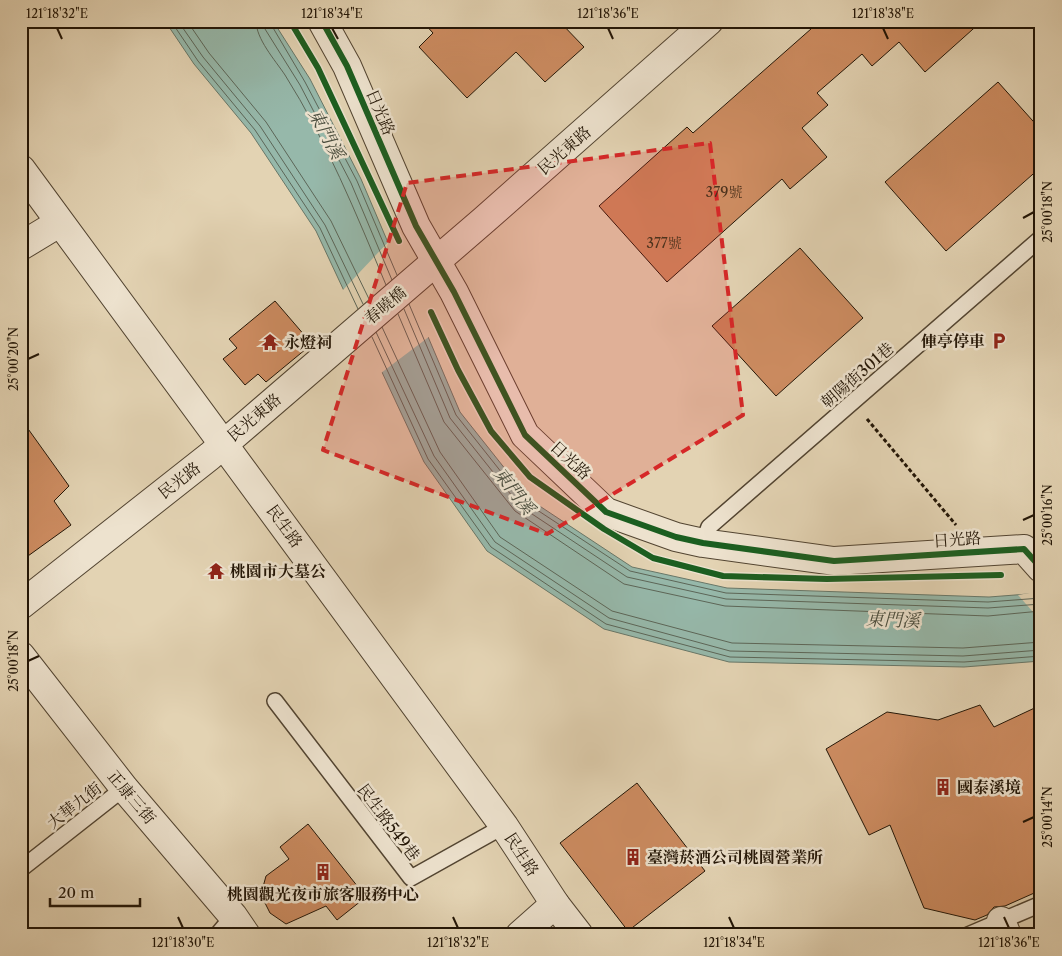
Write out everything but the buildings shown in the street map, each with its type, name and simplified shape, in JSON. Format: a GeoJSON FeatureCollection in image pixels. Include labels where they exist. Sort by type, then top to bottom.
{"type":"FeatureCollection","features":[{"type":"Feature","properties":{"kind":"street","name":"日光路"},"geometry":{"type":"LineString","coordinates":[[322,21],[347,66],[412,218],[437,261],[525,435],[606,512],[676,537],[703,543],[834,561],[1035,554]]}},
{"type":"Feature","properties":{"kind":"street","name":"民光東路"},"geometry":{"type":"LineString","coordinates":[[417,278],[709,21]]}},
{"type":"Feature","properties":{"kind":"street","name":"民生路"},"geometry":{"type":"LineString","coordinates":[[21,169],[504,826],[555,904],[579,935]]}},
{"type":"Feature","properties":{"kind":"street"},"geometry":{"type":"LineString","coordinates":[[21,246],[59,223]]}},
{"type":"Feature","properties":{"kind":"street","name":"春曉橋"},"geometry":{"type":"LineString","coordinates":[[354,332],[417,278]]}},
{"type":"Feature","properties":{"kind":"street","name":"民光東路"},"geometry":{"type":"LineString","coordinates":[[224,443],[354,332]]}},
{"type":"Feature","properties":{"kind":"street","name":"民光路"},"geometry":{"type":"LineString","coordinates":[[21,605],[224,443]]}},
{"type":"Feature","properties":{"kind":"street","name":"正康三街"},"geometry":{"type":"LineString","coordinates":[[21,656],[232,929]]}},
{"type":"Feature","properties":{"kind":"street"},"geometry":{"type":"LineString","coordinates":[[520,935],[555,904]]}},
{"type":"Feature","properties":{"kind":"lane","name":"朝陽街301巷"},"geometry":{"type":"LineString","coordinates":[[703,543],[709,527],[1041,238]]}},
{"type":"Feature","properties":{"kind":"lane","name":"民生路549巷"},"geometry":{"type":"LineString","coordinates":[[275,701],[411,878],[504,826]]}},
{"type":"Feature","properties":{"kind":"lane","name":"大華九街"},"geometry":{"type":"LineString","coordinates":[[21,869],[124,788]]}},
{"type":"Feature","properties":{"kind":"lane"},"geometry":{"type":"LineString","coordinates":[[968,935],[1004,928],[1041,904]]}},
{"type":"Feature","properties":{"kind":"path"},"geometry":{"type":"LineString","coordinates":[[861,412],[957,526]]}},
{"type":"Feature","properties":{"kind":"highlighted area"},"geometry":{"type":"Polygon","coordinates":[[[710,143],[743,415],[547,534],[323,450],[407,183],[710,143]]]}},
{"type":"Feature","properties":{"kind":"water","name":"東門溪"},"geometry":{"type":"Polygon","coordinates":[[[165,21],[273,21],[310,79],[361,179],[460,412],[529,499],[632,567],[727,588],[989,597],[1041,593],[1041,661],[964,667],[729,662],[604,629],[487,551],[424,462],[316,231],[251,133],[194,64],[165,21]]]}},
{"type":"Feature","properties":{"kind":"pier"},"geometry":{"type":"Polygon","coordinates":[[[390,240],[430,336],[381,373],[342,291],[390,240]]]}},
{"type":"Feature","properties":{"kind":"pier"},"geometry":{"type":"Polygon","coordinates":[[[1041,591],[1041,621],[1018,595],[1041,591]]]}},
{"type":"Feature","properties":{"kind":"cycle path"},"geometry":{"type":"LineString","coordinates":[[290,21],[318,68],[399,241]]}},
{"type":"Feature","properties":{"kind":"cycle path"},"geometry":{"type":"LineString","coordinates":[[322,21],[347,66],[416,226],[454,292],[525,435],[606,512],[676,537],[703,543],[834,561],[1024,549],[1041,568]]}},
{"type":"Feature","properties":{"kind":"cycle path"},"geometry":{"type":"LineString","coordinates":[[431,312],[458,370],[491,431],[530,477],[604,529],[653,558],[723,576],[827,579],[1001,575]]}},
{"type":"Feature","properties":{"kind":"place","name":"俥亭停車"},"geometry":{"type":"Point","coordinates":[999,341]}},
{"type":"Feature","properties":{"kind":"place","name":"永燈祠"},"geometry":{"type":"Point","coordinates":[270,342]}},
{"type":"Feature","properties":{"kind":"place","name":"桃園市大墓公"},"geometry":{"type":"Point","coordinates":[216,571]}},
{"type":"Feature","properties":{"kind":"place","name":"國泰溪境"},"geometry":{"type":"Point","coordinates":[943,787]}},
{"type":"Feature","properties":{"kind":"place","name":"臺灣菸酒公司桃園營業所"},"geometry":{"type":"Point","coordinates":[633,857]}},
{"type":"Feature","properties":{"kind":"place","name":"桃園觀光夜市旅客服務中心"},"geometry":{"type":"Point","coordinates":[323,872]}}]}
